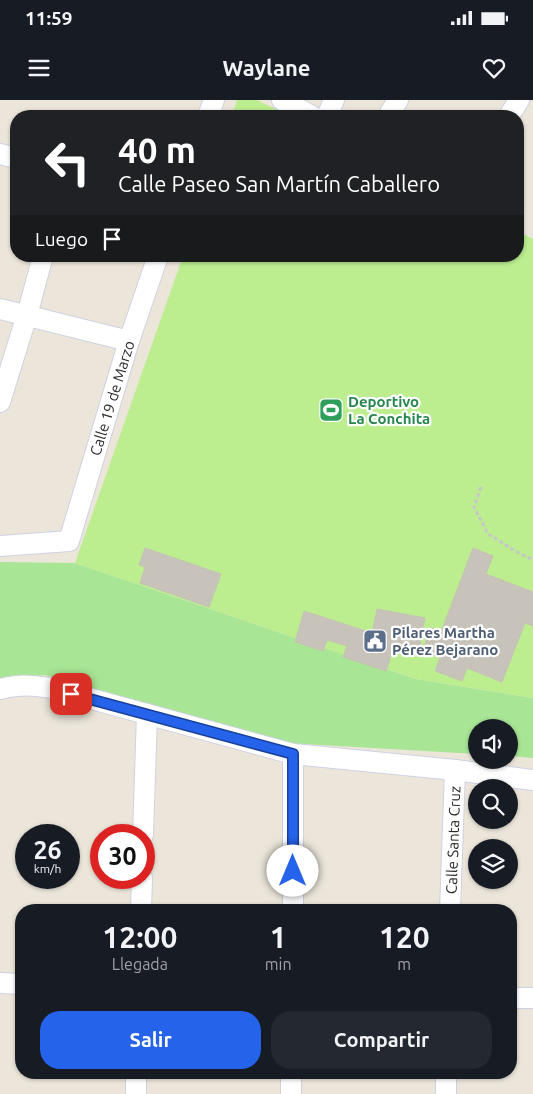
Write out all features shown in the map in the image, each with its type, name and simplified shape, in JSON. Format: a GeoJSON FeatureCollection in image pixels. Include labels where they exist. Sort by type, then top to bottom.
{"type":"FeatureCollection","features":[{"type":"Feature","properties":{"kind":"street"},"geometry":{"type":"LineString","coordinates":[[282,100],[301,110]]}},
{"type":"Feature","properties":{"kind":"street"},"geometry":{"type":"LineString","coordinates":[[0,402],[41,262]]}},
{"type":"Feature","properties":{"kind":"street","name":"Calle 19 de Marzo"},"geometry":{"type":"LineString","coordinates":[[0,546],[69,541],[129,340],[156,262]]}},
{"type":"Feature","properties":{"kind":"street"},"geometry":{"type":"LineString","coordinates":[[0,309],[129,340]]}},
{"type":"Feature","properties":{"kind":"street"},"geometry":{"type":"LineString","coordinates":[[0,689],[18,685],[37,686],[293,754],[455,770],[533,780]]}},
{"type":"Feature","properties":{"kind":"street"},"geometry":{"type":"LineString","coordinates":[[144,824],[147,714]]}},
{"type":"Feature","properties":{"kind":"street"},"geometry":{"type":"LineString","coordinates":[[293,754],[293,904]]}},
{"type":"Feature","properties":{"kind":"street","name":"Calle Santa Cruz"},"geometry":{"type":"LineString","coordinates":[[450,904],[455,770]]}},
{"type":"Feature","properties":{"kind":"street"},"geometry":{"type":"LineString","coordinates":[[141,904],[142,889]]}},
{"type":"Feature","properties":{"kind":"street"},"geometry":{"type":"LineString","coordinates":[[0,983],[15,984]]}},
{"type":"Feature","properties":{"kind":"street"},"geometry":{"type":"LineString","coordinates":[[517,998],[533,998]]}},
{"type":"Feature","properties":{"kind":"street"},"geometry":{"type":"LineString","coordinates":[[136,1079],[136,1094]]}},
{"type":"Feature","properties":{"kind":"street"},"geometry":{"type":"LineString","coordinates":[[291,1079],[291,1094]]}},
{"type":"Feature","properties":{"kind":"street"},"geometry":{"type":"LineString","coordinates":[[446,1079],[446,1094]]}},
{"type":"Feature","properties":{"kind":"path"},"geometry":{"type":"LineString","coordinates":[[481,487],[474,507],[488,534],[533,560]]}},
{"type":"Feature","properties":{"kind":"green space"},"geometry":{"type":"Polygon","coordinates":[[[237,100],[257,100],[277,110],[234,110],[237,100]]]}},
{"type":"Feature","properties":{"kind":"green space","name":"Deportivo La Conchita"},"geometry":{"type":"Polygon","coordinates":[[[524,234],[533,239],[533,698],[416,679],[75,563],[181,262],[524,262],[524,234]]]}},
{"type":"Feature","properties":{"kind":"green space"},"geometry":{"type":"Polygon","coordinates":[[[0,562],[75,563],[416,679],[533,698],[533,758],[518,757],[518,719],[468,719],[468,754],[287,743],[45,675],[0,682],[0,562]]]}},
{"type":"Feature","properties":{"kind":"building"},"geometry":{"type":"Polygon","coordinates":[[[145,548],[221,574],[209,607],[140,583],[145,567],[139,565],[145,548]]]}},
{"type":"Feature","properties":{"kind":"building"},"geometry":{"type":"Polygon","coordinates":[[[473,548],[493,556],[486,574],[533,592],[533,626],[525,623],[502,682],[467,668],[462,681],[435,671],[440,658],[422,651],[431,628],[441,632],[473,548]]]}},
{"type":"Feature","properties":{"kind":"building","name":"Pilares Martha Pérez Bejarano"},"geometry":{"type":"Polygon","coordinates":[[[377,609],[425,618],[419,651],[394,646],[386,671],[343,657],[347,646],[327,640],[323,651],[295,642],[304,611],[372,633],[377,609]]]}},
{"type":"Feature","properties":{"kind":"place","name":"Deportivo La Conchita"},"geometry":{"type":"Point","coordinates":[331,410]}},
{"type":"Feature","properties":{"kind":"place","name":"Pilares Martha Pérez Bejarano"},"geometry":{"type":"Point","coordinates":[375,641]}},
{"type":"Feature","properties":{"kind":"route"},"geometry":{"type":"LineString","coordinates":[[71,694],[293,754],[293,871]]}}]}
